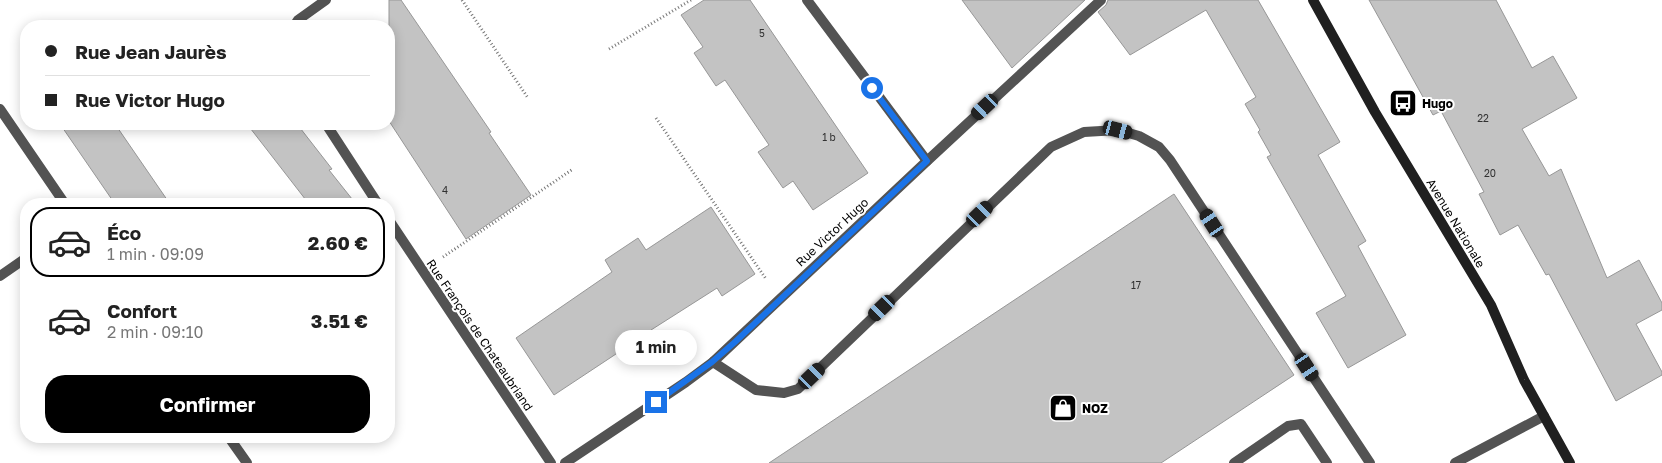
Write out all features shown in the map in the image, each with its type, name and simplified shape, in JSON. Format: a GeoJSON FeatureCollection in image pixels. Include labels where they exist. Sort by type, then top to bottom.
{"type":"FeatureCollection","features":[{"type":"Feature","properties":{"kind":"main road","name":"Avenue Nationale"},"geometry":{"type":"LineString","coordinates":[[1313,0],[1375,112],[1491,305],[1524,380],[1570,463]]}},
{"type":"Feature","properties":{"kind":"street"},"geometry":{"type":"LineString","coordinates":[[298,20],[326,0]]}},
{"type":"Feature","properties":{"kind":"street"},"geometry":{"type":"LineString","coordinates":[[807,0],[927,161]]}},
{"type":"Feature","properties":{"kind":"street","name":"Rue Victor Hugo"},"geometry":{"type":"LineString","coordinates":[[565,463],[686,382],[712,362],[1101,0]]}},
{"type":"Feature","properties":{"kind":"street"},"geometry":{"type":"LineString","coordinates":[[0,109],[61,198]]}},
{"type":"Feature","properties":{"kind":"street"},"geometry":{"type":"LineString","coordinates":[[330,130],[374,198]]}},
{"type":"Feature","properties":{"kind":"street"},"geometry":{"type":"LineString","coordinates":[[712,362],[756,390],[784,393],[798,389],[1051,147],[1084,132],[1118,130],[1138,136],[1158,147],[1170,160],[1370,463]]}},
{"type":"Feature","properties":{"kind":"street","name":"Rue François de Chateaubriand"},"geometry":{"type":"LineString","coordinates":[[395,229],[551,463]]}},
{"type":"Feature","properties":{"kind":"street"},"geometry":{"type":"LineString","coordinates":[[0,276],[20,262]]}},
{"type":"Feature","properties":{"kind":"street"},"geometry":{"type":"LineString","coordinates":[[1455,463],[1544,416]]}},
{"type":"Feature","properties":{"kind":"street"},"geometry":{"type":"LineString","coordinates":[[1234,463],[1288,426],[1300,424],[1327,463]]}},
{"type":"Feature","properties":{"kind":"street"},"geometry":{"type":"LineString","coordinates":[[233,443],[247,463]]}},
{"type":"Feature","properties":{"kind":"path"},"geometry":{"type":"LineString","coordinates":[[462,0],[528,98]]}},
{"type":"Feature","properties":{"kind":"path"},"geometry":{"type":"LineString","coordinates":[[609,49],[691,0]]}},
{"type":"Feature","properties":{"kind":"path"},"geometry":{"type":"LineString","coordinates":[[656,118],[780,299]]}},
{"type":"Feature","properties":{"kind":"path"},"geometry":{"type":"LineString","coordinates":[[422,271],[572,168]]}},
{"type":"Feature","properties":{"kind":"building"},"geometry":{"type":"Polygon","coordinates":[[[389,0],[401,0],[491,132],[489,133],[531,195],[466,239],[395,130],[395,20],[389,20],[389,0]]]}},
{"type":"Feature","properties":{"kind":"building"},"geometry":{"type":"Polygon","coordinates":[[[704,0],[750,0],[868,173],[813,210],[793,181],[783,188],[758,152],[769,145],[725,80],[716,86],[694,53],[703,47],[681,15],[704,0]]]}},
{"type":"Feature","properties":{"kind":"building"},"geometry":{"type":"Polygon","coordinates":[[[962,0],[1085,0],[1012,68],[962,0]]]}},
{"type":"Feature","properties":{"kind":"building"},"geometry":{"type":"Polygon","coordinates":[[[1108,0],[1258,0],[1340,142],[1318,155],[1366,241],[1358,246],[1406,335],[1348,368],[1316,313],[1346,296],[1267,157],[1271,155],[1258,132],[1260,130],[1245,104],[1256,97],[1206,10],[1130,55],[1098,12],[1106,5],[1108,0]]]}},
{"type":"Feature","properties":{"kind":"building"},"geometry":{"type":"Polygon","coordinates":[[[1369,0],[1496,0],[1532,68],[1553,56],[1577,98],[1522,129],[1549,176],[1561,169],[1607,278],[1639,260],[1662,303],[1662,310],[1636,324],[1662,375],[1616,401],[1549,274],[1546,275],[1518,225],[1500,235],[1479,194],[1484,192],[1441,111],[1433,115],[1369,0]]]}},
{"type":"Feature","properties":{"kind":"building"},"geometry":{"type":"Polygon","coordinates":[[[64,130],[119,130],[166,198],[111,198],[64,130]]]}},
{"type":"Feature","properties":{"kind":"building"},"geometry":{"type":"Polygon","coordinates":[[[252,130],[302,130],[332,169],[329,170],[351,198],[304,198],[252,130]]]}},
{"type":"Feature","properties":{"kind":"building"},"geometry":{"type":"Polygon","coordinates":[[[1174,194],[1294,375],[1161,463],[769,463],[1174,194]]]}},
{"type":"Feature","properties":{"kind":"building"},"geometry":{"type":"Polygon","coordinates":[[[711,207],[755,274],[722,296],[717,288],[651,330],[657,339],[625,360],[619,352],[554,395],[516,338],[612,272],[605,260],[638,238],[646,250],[711,207]]]}},
{"type":"Feature","properties":{"kind":"place","name":"Hugo"},"geometry":{"type":"Point","coordinates":[1403,103]}},
{"type":"Feature","properties":{"kind":"place","name":"NOZ"},"geometry":{"type":"Point","coordinates":[1063,408]}},
{"type":"Feature","properties":{"kind":"route"},"geometry":{"type":"LineString","coordinates":[[656,402],[686,382],[735,342],[927,161],[872,88]]}}]}
